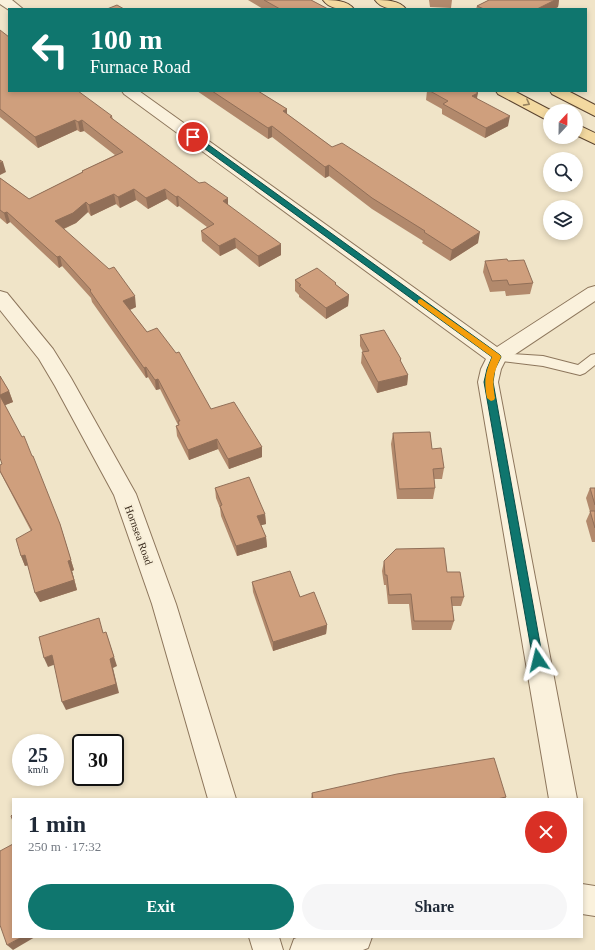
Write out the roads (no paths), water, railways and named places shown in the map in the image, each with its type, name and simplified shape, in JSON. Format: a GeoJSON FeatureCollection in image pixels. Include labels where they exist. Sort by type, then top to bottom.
{"type":"FeatureCollection","features":[{"type":"Feature","properties":{"kind":"main road"},"geometry":{"type":"LineString","coordinates":[[330,0],[345,8]]}},
{"type":"Feature","properties":{"kind":"main road"},"geometry":{"type":"LineString","coordinates":[[382,0],[397,8]]}},
{"type":"Feature","properties":{"kind":"main road"},"geometry":{"type":"LineString","coordinates":[[505,92],[543,112]]}},
{"type":"Feature","properties":{"kind":"main road"},"geometry":{"type":"LineString","coordinates":[[559,92],[595,111]]}},
{"type":"Feature","properties":{"kind":"main road"},"geometry":{"type":"LineString","coordinates":[[583,133],[595,139]]}},
{"type":"Feature","properties":{"kind":"street"},"geometry":{"type":"LineString","coordinates":[[3,0],[15,8]]}},
{"type":"Feature","properties":{"kind":"street"},"geometry":{"type":"LineString","coordinates":[[130,92],[497,357]]}},
{"type":"Feature","properties":{"kind":"street"},"geometry":{"type":"LineString","coordinates":[[563,798],[488,382],[491,369],[497,357],[595,292]]}},
{"type":"Feature","properties":{"kind":"street","name":"Hornsea Road"},"geometry":{"type":"LineString","coordinates":[[0,297],[42,349],[60,377],[125,494],[164,604],[222,798]]}},
{"type":"Feature","properties":{"kind":"street"},"geometry":{"type":"LineString","coordinates":[[583,899],[595,900]]}},
{"type":"Feature","properties":{"kind":"street"},"geometry":{"type":"LineString","coordinates":[[264,938],[268,950]]}},
{"type":"Feature","properties":{"kind":"street"},"geometry":{"type":"LineString","coordinates":[[305,950],[353,938]]}},
{"type":"Feature","properties":{"kind":"lane"},"geometry":{"type":"LineString","coordinates":[[497,357],[543,361],[580,370],[595,358]]}}]}
